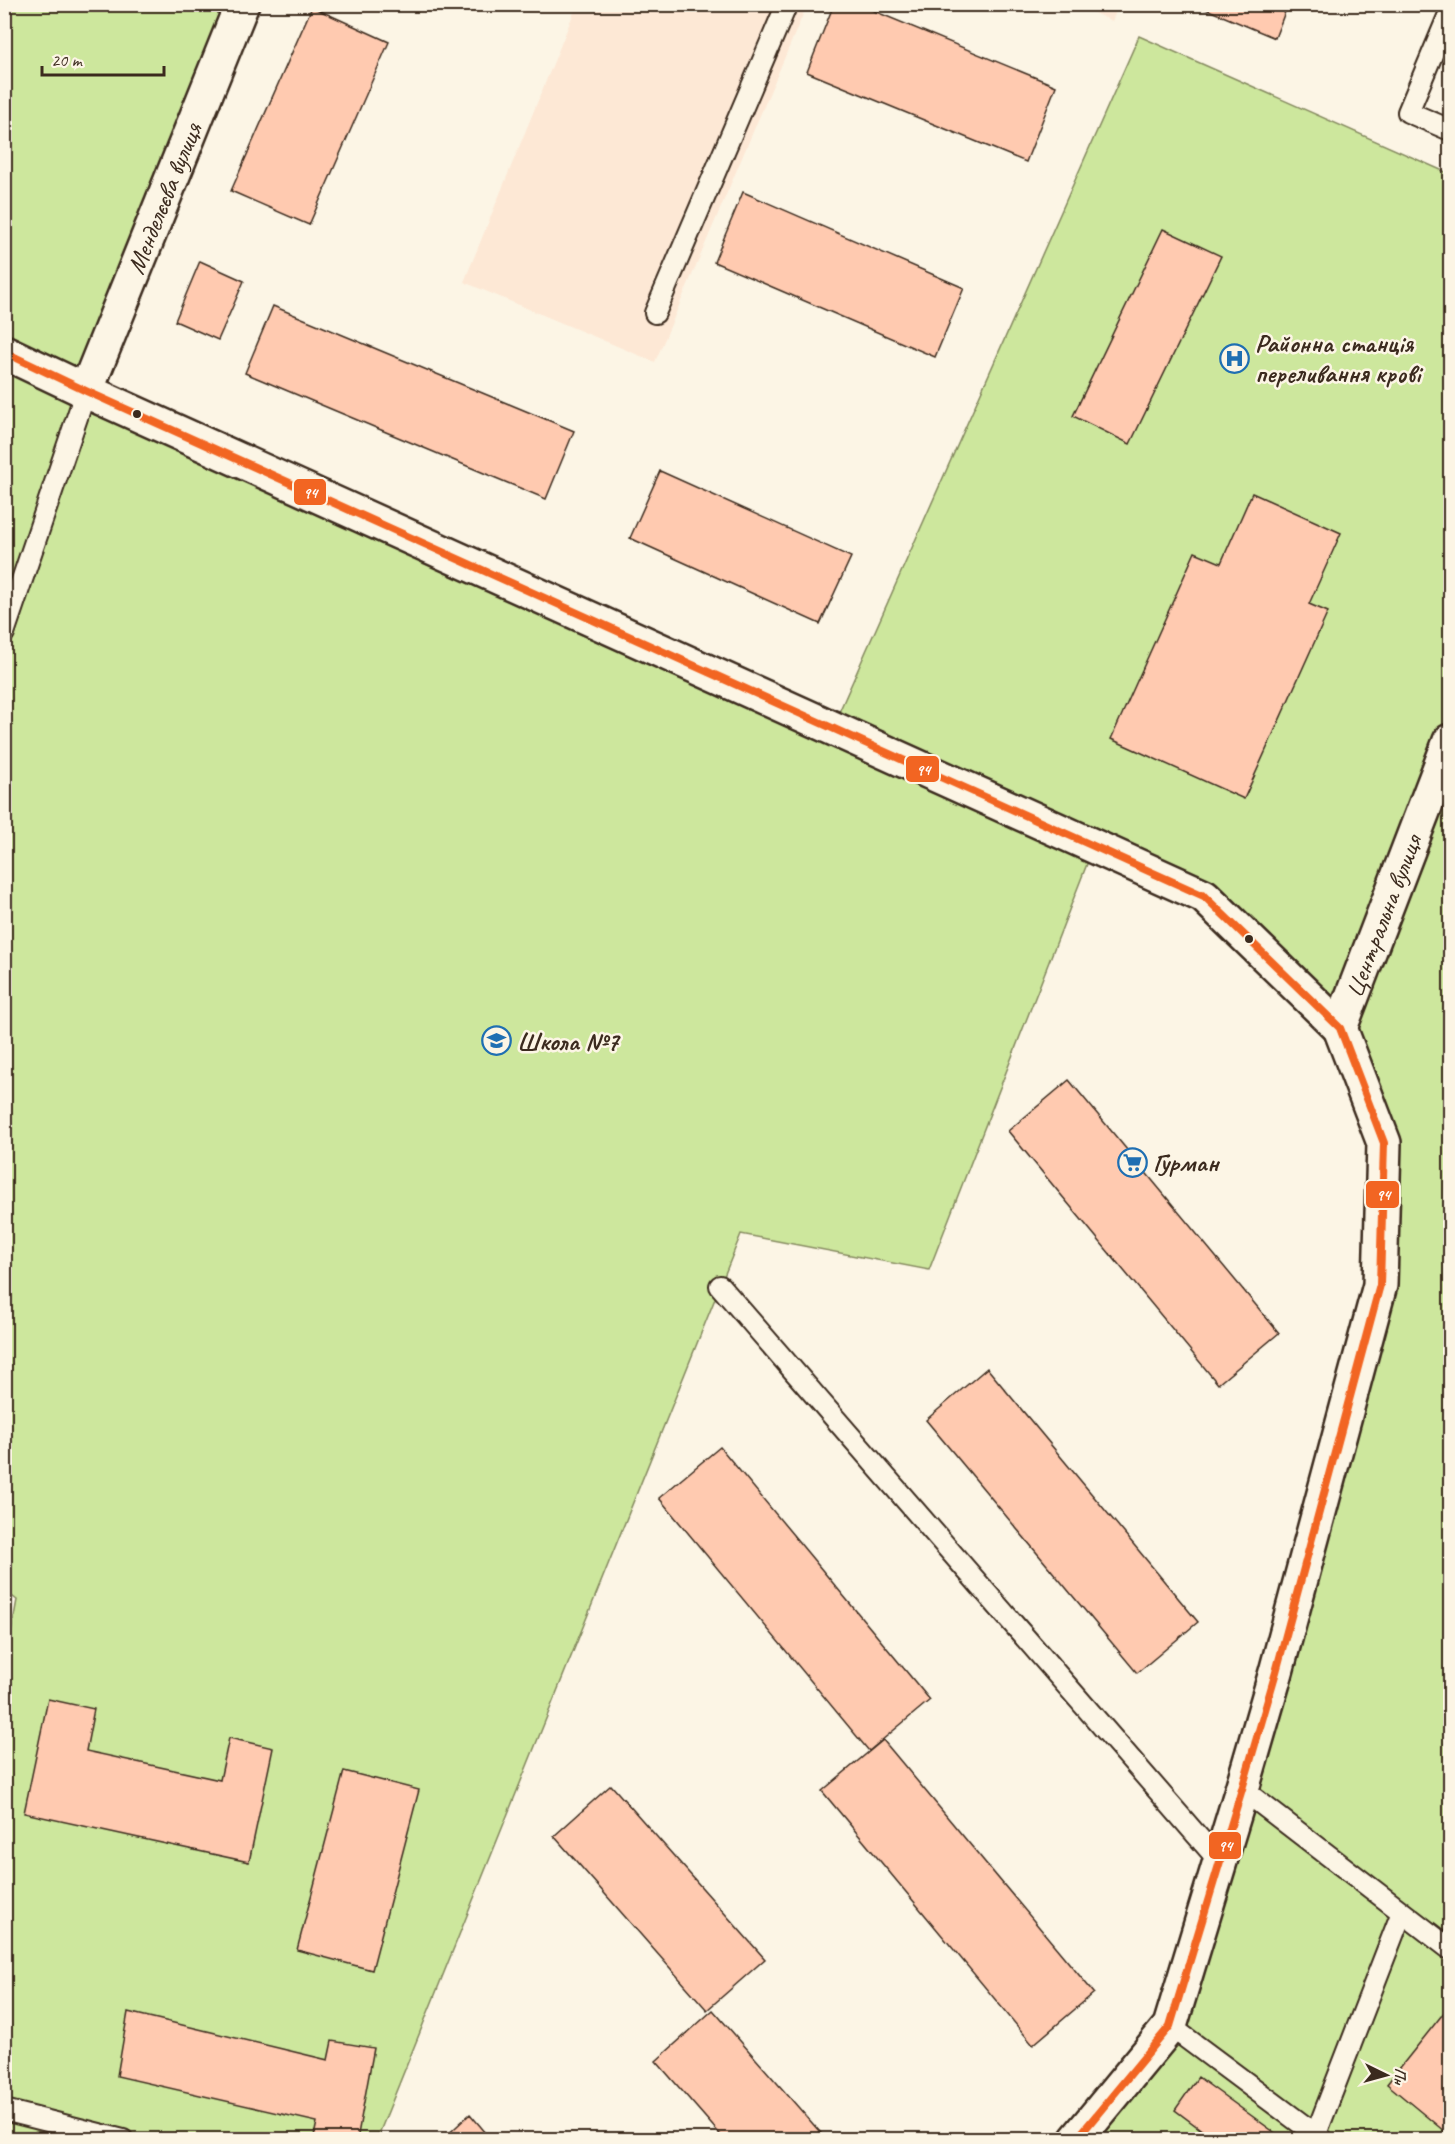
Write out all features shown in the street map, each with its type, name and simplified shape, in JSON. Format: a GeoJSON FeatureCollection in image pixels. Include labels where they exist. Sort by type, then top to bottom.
{"type":"FeatureCollection","features":[{"type":"Feature","properties":{"kind":"street","name":"Менделєєва вулиця"},"geometry":{"type":"LineString","coordinates":[[86,391],[242,4]]}},
{"type":"Feature","properties":{"kind":"street","name":"Центральна вулиця"},"geometry":{"type":"LineString","coordinates":[[4,352],[1204,896],[1340,1028],[1450,741]]}},
{"type":"Feature","properties":{"kind":"street"},"geometry":{"type":"LineString","coordinates":[[1076,2139],[1170,2026],[1276,1672],[1380,1285],[1384,1143],[1340,1028]]}},
{"type":"Feature","properties":{"kind":"lane"},"geometry":{"type":"LineString","coordinates":[[655,313],[787,4]]}},
{"type":"Feature","properties":{"kind":"lane"},"geometry":{"type":"LineString","coordinates":[[1450,12],[1408,112],[1450,130]]}},
{"type":"Feature","properties":{"kind":"lane"},"geometry":{"type":"LineString","coordinates":[[4,633],[86,391]]}},
{"type":"Feature","properties":{"kind":"lane"},"geometry":{"type":"LineString","coordinates":[[720,1286],[1220,1862]]}},
{"type":"Feature","properties":{"kind":"lane"},"geometry":{"type":"LineString","coordinates":[[1242,1789],[1450,1949]]}},
{"type":"Feature","properties":{"kind":"lane"},"geometry":{"type":"LineString","coordinates":[[1170,2026],[1320,2137],[1402,1912]]}},
{"type":"Feature","properties":{"kind":"lane"},"geometry":{"type":"LineString","coordinates":[[4,2110],[123,2139]]}},
{"type":"Feature","properties":{"kind":"shaded area"},"geometry":{"type":"Polygon","coordinates":[[[577,5],[807,5],[655,362],[464,282],[577,5]]]}},
{"type":"Feature","properties":{"kind":"shaded area"},"geometry":{"type":"Polygon","coordinates":[[[1076,5],[1119,5],[1112,21],[1076,5]]]}},
{"type":"Feature","properties":{"kind":"green space"},"geometry":{"type":"Polygon","coordinates":[[[5,5],[242,5],[86,390],[832,728],[1139,36],[1450,174],[1450,2139],[1076,2139],[1170,2026],[1380,1285],[1384,1143],[1340,1028],[1204,896],[1094,846],[929,1270],[741,1234],[377,2139],[5,2139],[4,1672],[17,1600],[5,1591],[5,5]]]}},
{"type":"Feature","properties":{"kind":"building"},"geometry":{"type":"Polygon","coordinates":[[[834,4],[857,4],[1056,86],[1026,162],[807,72],[834,4]]]}},
{"type":"Feature","properties":{"kind":"building"},"geometry":{"type":"Polygon","coordinates":[[[1194,4],[1288,4],[1275,38],[1194,4]]]}},
{"type":"Feature","properties":{"kind":"building"},"geometry":{"type":"Polygon","coordinates":[[[312,7],[389,42],[309,225],[231,191],[312,7]]]}},
{"type":"Feature","properties":{"kind":"building"},"geometry":{"type":"Polygon","coordinates":[[[743,192],[964,288],[935,357],[714,262],[743,192]]]}},
{"type":"Feature","properties":{"kind":"building"},"geometry":{"type":"Polygon","coordinates":[[[1163,229],[1221,256],[1130,444],[1073,416],[1163,229]]]}},
{"type":"Feature","properties":{"kind":"building"},"geometry":{"type":"Polygon","coordinates":[[[200,261],[244,281],[218,340],[175,321],[200,261]]]}},
{"type":"Feature","properties":{"kind":"building"},"geometry":{"type":"Polygon","coordinates":[[[273,306],[574,431],[546,499],[245,373],[273,306]]]}},
{"type":"Feature","properties":{"kind":"building"},"geometry":{"type":"Polygon","coordinates":[[[660,471],[851,557],[820,624],[630,538],[660,471]]]}},
{"type":"Feature","properties":{"kind":"building"},"geometry":{"type":"Polygon","coordinates":[[[1252,493],[1341,533],[1309,604],[1328,612],[1244,799],[1111,739],[1195,552],[1221,563],[1252,493]]]}},
{"type":"Feature","properties":{"kind":"building"},"geometry":{"type":"Polygon","coordinates":[[[1069,1080],[1279,1333],[1218,1384],[1008,1131],[1069,1080]]]}},
{"type":"Feature","properties":{"kind":"building"},"geometry":{"type":"Polygon","coordinates":[[[987,1368],[1198,1622],[1137,1673],[926,1420],[987,1368]]]}},
{"type":"Feature","properties":{"kind":"building"},"geometry":{"type":"Polygon","coordinates":[[[720,1447],[930,1700],[869,1751],[659,1498],[720,1447]]]}},
{"type":"Feature","properties":{"kind":"building"},"geometry":{"type":"Polygon","coordinates":[[[48,1699],[94,1709],[86,1751],[220,1780],[229,1738],[273,1748],[249,1862],[24,1813],[48,1699]]]}},
{"type":"Feature","properties":{"kind":"building"},"geometry":{"type":"Polygon","coordinates":[[[883,1740],[1094,1993],[1033,2045],[822,1791],[883,1740]]]}},
{"type":"Feature","properties":{"kind":"building"},"geometry":{"type":"Polygon","coordinates":[[[344,1771],[419,1790],[372,1970],[297,1950],[344,1771]]]}},
{"type":"Feature","properties":{"kind":"building"},"geometry":{"type":"Polygon","coordinates":[[[611,1785],[765,1959],[707,2010],[554,1836],[611,1785]]]}},
{"type":"Feature","properties":{"kind":"building"},"geometry":{"type":"Polygon","coordinates":[[[1450,2005],[1450,2136],[1387,2084],[1450,2005]]]}},
{"type":"Feature","properties":{"kind":"building"},"geometry":{"type":"Polygon","coordinates":[[[713,2010],[827,2140],[725,2140],[656,2061],[713,2010]]]}},
{"type":"Feature","properties":{"kind":"building"},"geometry":{"type":"Polygon","coordinates":[[[128,2012],[328,2060],[332,2041],[374,2048],[357,2140],[330,2140],[314,2136],[317,2122],[117,2076],[128,2012]]]}},
{"type":"Feature","properties":{"kind":"building"},"geometry":{"type":"Polygon","coordinates":[[[1198,2077],[1285,2140],[1215,2140],[1175,2110],[1198,2077]]]}},
{"type":"Feature","properties":{"kind":"building"},"geometry":{"type":"Polygon","coordinates":[[[470,2114],[492,2140],[442,2140],[470,2114]]]}},
{"type":"Feature","properties":{"kind":"transit line","name":"94"},"geometry":{"type":"LineString","coordinates":[[4,352],[1204,896],[1340,1028],[1384,1143],[1380,1285],[1276,1672],[1170,2026],[1076,2140]]}},
{"type":"Feature","properties":{"kind":"place","name":"Районна станція переливання крові"},"geometry":{"type":"Point","coordinates":[1234,358]}},
{"type":"Feature","properties":{"kind":"place","name":"Школа №7"},"geometry":{"type":"Point","coordinates":[496,1041]}},
{"type":"Feature","properties":{"kind":"place","name":"Гурман"},"geometry":{"type":"Point","coordinates":[1132,1162]}}]}
